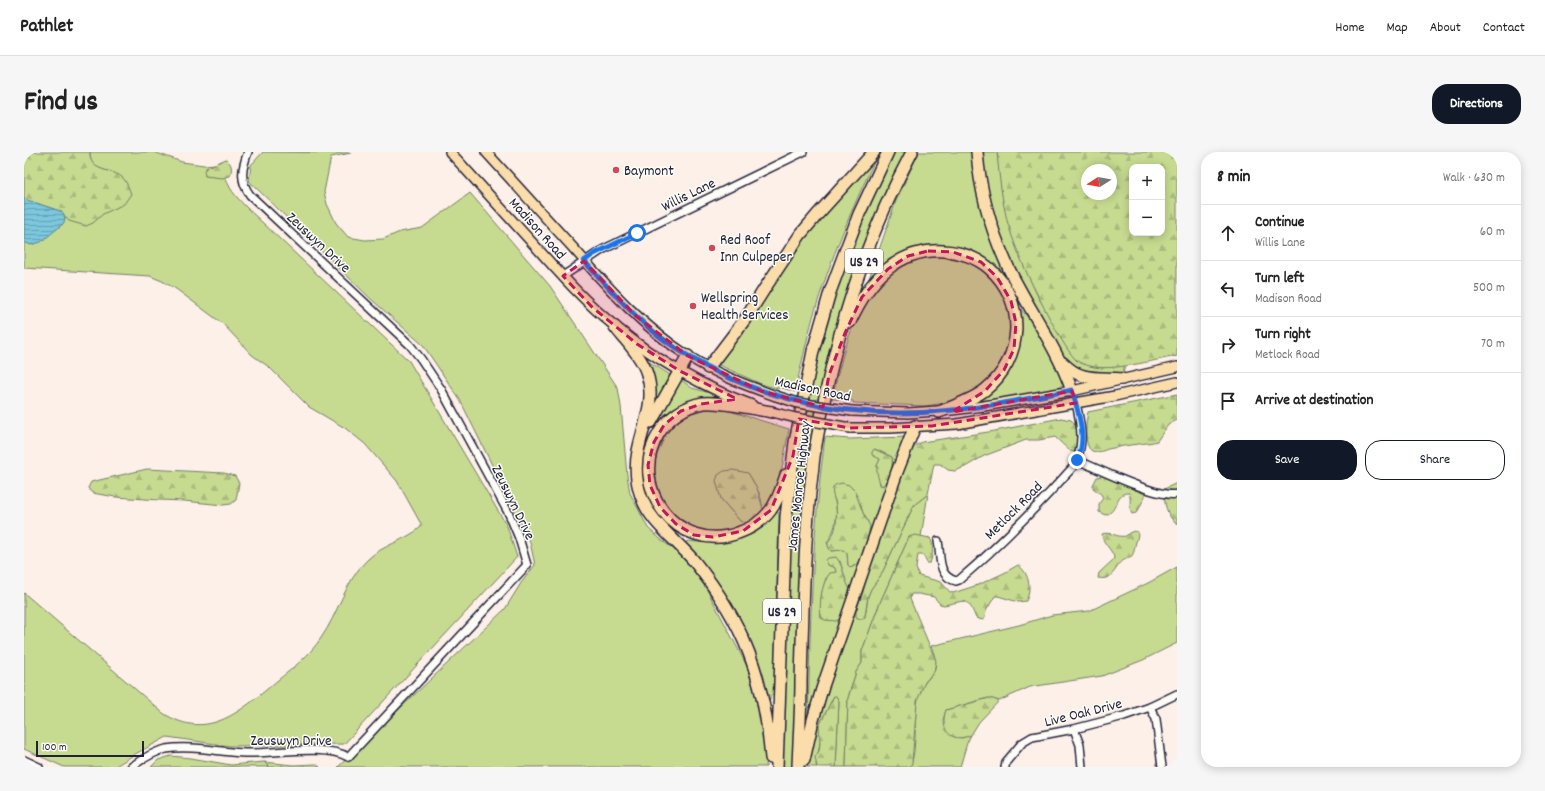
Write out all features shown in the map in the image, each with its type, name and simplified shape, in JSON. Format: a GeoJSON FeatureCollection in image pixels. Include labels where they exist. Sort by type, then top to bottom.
{"type":"FeatureCollection","features":[{"type":"Feature","properties":{"kind":"highway"},"geometry":{"type":"LineString","coordinates":[[708,368],[746,318],[800,235],[816,215],[874,152]]}},
{"type":"Feature","properties":{"kind":"highway","name":"James Monroe Highway"},"geometry":{"type":"LineString","coordinates":[[777,767],[786,517],[793,456],[813,351],[830,292],[859,214],[888,152]]}},
{"type":"Feature","properties":{"kind":"highway","name":"James Monroe Highway"},"geometry":{"type":"LineString","coordinates":[[798,767],[807,534],[813,464],[829,375],[860,269],[893,191],[912,152]]}},
{"type":"Feature","properties":{"kind":"highway"},"geometry":{"type":"LineString","coordinates":[[977,152],[985,203],[998,243],[1012,274],[1060,359],[1072,390]]}},
{"type":"Feature","properties":{"kind":"highway"},"geometry":{"type":"LineString","coordinates":[[829,375],[845,333],[862,297],[888,268],[908,256],[928,251],[947,251],[966,255],[989,268],[1006,290],[1014,312],[1016,323],[1015,342],[1010,360],[993,383],[975,397],[939,412]]}},
{"type":"Feature","properties":{"kind":"highway"},"geometry":{"type":"LineString","coordinates":[[615,327],[642,362],[649,383],[650,406],[638,452],[636,468],[639,489],[643,500],[656,520],[683,548],[711,582],[736,623],[748,648],[762,690],[772,767]]}},
{"type":"Feature","properties":{"kind":"highway"},"geometry":{"type":"LineString","coordinates":[[642,439],[657,409],[688,356]]}},
{"type":"Feature","properties":{"kind":"highway"},"geometry":{"type":"LineString","coordinates":[[1060,359],[1069,369],[1081,376],[1122,379]]}},
{"type":"Feature","properties":{"kind":"highway"},"geometry":{"type":"LineString","coordinates":[[772,412],[712,402],[691,406],[672,417],[661,430],[650,452],[648,476],[656,500],[665,514],[676,524],[694,534],[713,537],[733,535],[753,526],[763,519],[771,510],[783,486],[793,456]]}},
{"type":"Feature","properties":{"kind":"highway"},"geometry":{"type":"LineString","coordinates":[[803,767],[806,748],[826,675],[897,472],[915,426]]}},
{"type":"Feature","properties":{"kind":"main road","name":"Madison Road"},"geometry":{"type":"LineString","coordinates":[[450,152],[563,276],[615,327],[653,355],[680,371],[735,398],[772,412],[850,428],[957,424],[1076,403],[1177,382]]}},
{"type":"Feature","properties":{"kind":"main road","name":"Madison Road"},"geometry":{"type":"LineString","coordinates":[[486,152],[584,261],[636,316],[667,342],[708,368],[736,381],[798,403],[852,411],[908,413],[939,412],[984,406],[1072,390],[1177,367]]}},
{"type":"Feature","properties":{"kind":"main road"},"geometry":{"type":"LineString","coordinates":[[1072,390],[1076,403]]}},
{"type":"Feature","properties":{"kind":"street","name":"Zeuswyn Drive"},"geometry":{"type":"LineString","coordinates":[[131,767],[158,751],[177,748],[248,753],[288,751],[336,752],[348,757],[527,565],[519,538],[509,514],[434,377],[410,345],[250,195],[243,182],[242,175],[243,166],[248,152]]}},
{"type":"Feature","properties":{"kind":"street","name":"Willis Lane"},"geometry":{"type":"LineString","coordinates":[[563,276],[602,250],[788,155],[803,152]]}},
{"type":"Feature","properties":{"kind":"street","name":"Metlock Road"},"geometry":{"type":"LineString","coordinates":[[938,541],[942,570],[952,580],[959,580],[983,560],[1074,466],[1081,448],[1081,430],[1076,403]]}},
{"type":"Feature","properties":{"kind":"street"},"geometry":{"type":"LineString","coordinates":[[1077,460],[1119,478],[1163,494],[1177,494]]}},
{"type":"Feature","properties":{"kind":"street","name":"Live Oak Drive"},"geometry":{"type":"LineString","coordinates":[[1005,767],[1006,762],[1019,746],[1032,737],[1074,730],[1150,708],[1177,694]]}},
{"type":"Feature","properties":{"kind":"street"},"geometry":{"type":"LineString","coordinates":[[1150,708],[1156,719],[1162,767]]}},
{"type":"Feature","properties":{"kind":"street"},"geometry":{"type":"LineString","coordinates":[[1074,730],[1080,745],[1082,767]]}},
{"type":"Feature","properties":{"kind":"street"},"geometry":{"type":"LineString","coordinates":[[24,760],[39,767]]}},
{"type":"Feature","properties":{"kind":"highlighted area"},"geometry":{"type":"Polygon","coordinates":[[[928,251],[953,252],[981,262],[997,277],[1011,301],[1016,323],[1014,349],[1004,370],[985,391],[952,412],[1072,391],[1076,403],[932,426],[850,428],[799,419],[793,456],[771,510],[743,531],[713,537],[694,535],[676,524],[660,507],[650,485],[648,465],[654,442],[664,425],[681,411],[701,404],[737,399],[680,371],[637,344],[592,307],[563,276],[584,261],[636,316],[688,356],[761,391],[823,407],[829,375],[845,333],[862,297],[888,269],[908,256],[928,251]]]}},
{"type":"Feature","properties":{"kind":"green space"},"geometry":{"type":"Polygon","coordinates":[[[24,152],[114,173],[94,165],[90,157],[90,152],[154,152],[182,162],[204,165],[215,164],[206,168],[225,173],[230,188],[246,207],[409,361],[507,526],[517,557],[344,744],[230,746],[167,737],[114,767],[64,767],[24,749],[24,593],[163,713],[180,721],[195,725],[210,723],[225,719],[252,702],[301,661],[317,644],[327,629],[347,588],[359,568],[380,550],[415,532],[421,527],[421,524],[397,481],[365,444],[345,428],[309,407],[269,367],[252,355],[223,324],[176,289],[150,276],[24,268],[24,152]]]}},
{"type":"Feature","properties":{"kind":"green space"},"geometry":{"type":"Polygon","coordinates":[[[24,152],[90,152],[93,164],[97,167],[119,175],[124,179],[131,194],[124,204],[103,214],[93,223],[86,226],[69,221],[60,211],[24,199],[24,152]]]}},
{"type":"Feature","properties":{"kind":"green space"},"geometry":{"type":"Polygon","coordinates":[[[263,152],[351,153],[331,157],[324,192],[327,204],[336,223],[348,237],[365,240],[383,239],[400,232],[422,228],[470,193],[550,286],[618,388],[630,493],[648,528],[665,543],[679,552],[705,586],[746,664],[759,706],[767,755],[766,767],[338,767],[505,609],[521,583],[535,565],[530,542],[460,400],[423,345],[371,299],[249,181],[251,165],[263,152]]]}},
{"type":"Feature","properties":{"kind":"green space"},"geometry":{"type":"Polygon","coordinates":[[[879,152],[851,212],[834,254],[813,317],[795,392],[779,387],[778,389],[761,384],[719,365],[801,239],[879,152]]]}},
{"type":"Feature","properties":{"kind":"green space"},"geometry":{"type":"Polygon","coordinates":[[[895,152],[906,152],[822,384],[813,430],[808,460],[800,545],[793,767],[782,767],[791,527],[796,473],[805,414],[818,357],[836,293],[866,211],[895,152]]]}},
{"type":"Feature","properties":{"kind":"green space"},"geometry":{"type":"Polygon","coordinates":[[[919,152],[974,152],[992,241],[1005,276],[994,266],[921,248],[865,290],[896,201],[919,152]]]}},
{"type":"Feature","properties":{"kind":"green space"},"geometry":{"type":"Polygon","coordinates":[[[980,152],[997,152],[1003,200],[1009,225],[1024,266],[1039,299],[1090,366],[1102,368],[1125,365],[1123,372],[1107,375],[1084,374],[1064,360],[1015,272],[994,220],[980,152]]]}},
{"type":"Feature","properties":{"kind":"green space"},"geometry":{"type":"Polygon","coordinates":[[[997,152],[1177,152],[1177,356],[1133,365],[1109,368],[1090,366],[1076,360],[1065,345],[1050,319],[1021,261],[1008,224],[1001,188],[997,152]]]}},
{"type":"Feature","properties":{"kind":"green space"},"geometry":{"type":"Polygon","coordinates":[[[226,159],[230,163],[231,167],[230,176],[222,178],[205,176],[204,171],[206,168],[226,159]]]}},
{"type":"Feature","properties":{"kind":"green space"},"geometry":{"type":"Polygon","coordinates":[[[930,255],[950,255],[977,265],[993,278],[1000,288],[1008,306],[1012,335],[1002,365],[978,392],[951,402],[925,406],[853,403],[853,401],[832,399],[842,357],[849,336],[858,315],[869,296],[882,279],[899,266],[919,257],[930,255]]]}},
{"type":"Feature","properties":{"kind":"green space"},"geometry":{"type":"Polygon","coordinates":[[[1016,303],[1038,330],[1061,370],[1063,384],[1057,389],[978,404],[976,401],[992,389],[1021,330],[1021,322],[1016,303]]]}},
{"type":"Feature","properties":{"kind":"green space"},"geometry":{"type":"Polygon","coordinates":[[[640,356],[672,376],[654,406],[640,356]]]}},
{"type":"Feature","properties":{"kind":"green space"},"geometry":{"type":"Polygon","coordinates":[[[680,379],[692,388],[714,394],[716,398],[682,405],[663,416],[659,412],[680,379]]]}},
{"type":"Feature","properties":{"kind":"green space"},"geometry":{"type":"Polygon","coordinates":[[[1177,394],[1177,420],[1168,425],[1157,441],[1098,452],[1094,452],[1089,448],[1086,439],[1088,412],[1177,394]]]}},
{"type":"Feature","properties":{"kind":"green space"},"geometry":{"type":"Polygon","coordinates":[[[712,408],[733,412],[789,429],[781,474],[774,499],[761,517],[761,499],[757,488],[748,473],[721,499],[740,521],[752,522],[726,534],[701,531],[679,521],[659,498],[653,476],[656,457],[669,429],[691,413],[712,408]]]}},
{"type":"Feature","properties":{"kind":"green space"},"geometry":{"type":"Polygon","coordinates":[[[1061,418],[1071,420],[1076,426],[1077,445],[1074,452],[1070,451],[1055,437],[1039,440],[1026,440],[984,456],[955,471],[948,470],[940,464],[934,464],[928,494],[914,505],[881,575],[871,589],[868,596],[865,617],[860,619],[856,617],[856,611],[863,592],[870,563],[909,454],[915,446],[922,442],[995,431],[1061,418]]]}},
{"type":"Feature","properties":{"kind":"green space"},"geometry":{"type":"Polygon","coordinates":[[[825,437],[849,439],[905,437],[895,467],[893,466],[892,457],[875,449],[880,459],[877,466],[880,485],[883,486],[889,478],[866,548],[868,522],[860,503],[833,495],[836,508],[836,520],[835,526],[827,543],[831,551],[843,550],[847,553],[848,565],[853,567],[863,559],[851,591],[847,585],[840,561],[828,565],[836,568],[836,572],[826,578],[823,587],[820,608],[821,618],[842,617],[808,724],[814,545],[825,437]]]}},
{"type":"Feature","properties":{"kind":"green space"},"geometry":{"type":"Polygon","coordinates":[[[874,449],[892,457],[891,473],[888,480],[882,486],[877,471],[877,466],[880,459],[872,455],[874,449]]]}},
{"type":"Feature","properties":{"kind":"green space"},"geometry":{"type":"Polygon","coordinates":[[[147,469],[224,473],[235,476],[239,483],[236,500],[231,504],[223,505],[116,497],[92,493],[88,488],[91,482],[147,469]]]}},
{"type":"Feature","properties":{"kind":"green space"},"geometry":{"type":"Polygon","coordinates":[[[733,470],[748,473],[757,488],[763,509],[762,513],[752,522],[745,523],[740,521],[721,499],[716,481],[718,475],[724,471],[733,470]]]}},
{"type":"Feature","properties":{"kind":"green space"},"geometry":{"type":"Polygon","coordinates":[[[1102,476],[1145,494],[1136,513],[1132,514],[1131,512],[1129,493],[1121,496],[1113,510],[1109,513],[1105,515],[1099,512],[1099,504],[1103,498],[1101,494],[1093,488],[1093,485],[1097,477],[1102,476]]]}},
{"type":"Feature","properties":{"kind":"green space"},"geometry":{"type":"Polygon","coordinates":[[[842,483],[849,485],[855,491],[863,513],[870,526],[863,559],[851,568],[848,565],[847,553],[843,550],[831,551],[828,546],[835,529],[837,515],[833,488],[834,486],[842,483]]]}},
{"type":"Feature","properties":{"kind":"green space"},"geometry":{"type":"Polygon","coordinates":[[[1177,483],[1177,525],[1170,517],[1166,508],[1164,489],[1177,483]]]}},
{"type":"Feature","properties":{"kind":"green space"},"geometry":{"type":"Polygon","coordinates":[[[928,494],[921,537],[909,537],[879,605],[862,651],[862,663],[856,672],[848,698],[846,767],[836,767],[839,701],[834,696],[819,726],[821,737],[816,765],[817,767],[807,767],[812,736],[870,563],[863,592],[856,611],[866,612],[868,596],[871,589],[881,575],[914,505],[928,494]]]}},
{"type":"Feature","properties":{"kind":"green space"},"geometry":{"type":"Polygon","coordinates":[[[776,511],[779,513],[774,695],[771,695],[770,700],[766,702],[760,677],[685,544],[688,541],[724,542],[742,537],[758,528],[776,511]]]}},
{"type":"Feature","properties":{"kind":"green space"},"geometry":{"type":"Polygon","coordinates":[[[1134,531],[1138,532],[1138,535],[1132,556],[1121,563],[1109,577],[1098,578],[1099,573],[1113,560],[1114,557],[1103,540],[1102,534],[1108,533],[1126,536],[1134,531]]]}},
{"type":"Feature","properties":{"kind":"green space"},"geometry":{"type":"Polygon","coordinates":[[[915,535],[930,538],[933,547],[930,563],[927,563],[923,555],[918,555],[916,568],[919,576],[941,582],[950,592],[953,593],[978,585],[1018,565],[1027,576],[1029,586],[1028,596],[1026,601],[1018,602],[995,596],[986,611],[985,618],[982,620],[976,618],[970,605],[966,602],[963,601],[944,605],[940,604],[934,597],[911,594],[910,599],[936,661],[934,672],[925,682],[917,701],[912,763],[910,767],[846,767],[848,698],[856,672],[862,663],[862,651],[879,605],[909,537],[915,535]]]}},
{"type":"Feature","properties":{"kind":"green space"},"geometry":{"type":"Polygon","coordinates":[[[836,557],[841,565],[851,591],[842,617],[836,621],[821,618],[820,607],[821,594],[827,578],[830,573],[836,572],[835,568],[828,565],[826,560],[828,558],[836,557]]]}},
{"type":"Feature","properties":{"kind":"green space"},"geometry":{"type":"Polygon","coordinates":[[[1177,567],[1177,643],[1143,660],[1102,676],[1030,687],[999,701],[989,698],[946,710],[943,720],[951,735],[962,738],[971,735],[960,767],[910,767],[914,752],[918,699],[924,684],[932,675],[936,664],[931,646],[1019,625],[1052,615],[1089,611],[1148,583],[1177,567]]]}},
{"type":"Feature","properties":{"kind":"green space"},"geometry":{"type":"Polygon","coordinates":[[[834,696],[836,696],[839,701],[836,767],[817,767],[815,757],[819,751],[819,726],[834,696]]]}},
{"type":"Feature","properties":{"kind":"green space"},"geometry":{"type":"Polygon","coordinates":[[[989,698],[999,701],[979,722],[971,735],[958,738],[948,733],[944,724],[946,710],[989,698]]]}},
{"type":"Feature","properties":{"kind":"green space"},"geometry":{"type":"Polygon","coordinates":[[[171,756],[231,765],[264,762],[269,767],[151,767],[158,760],[171,756]]]}},
{"type":"Feature","properties":{"kind":"green space"},"geometry":{"type":"Polygon","coordinates":[[[264,762],[293,765],[316,764],[320,767],[270,767],[264,762]]]}},
{"type":"Feature","properties":{"kind":"water"},"geometry":{"type":"Polygon","coordinates":[[[24,199],[60,211],[64,214],[65,220],[63,224],[41,242],[31,245],[24,242],[24,199]]]}},
{"type":"Feature","properties":{"kind":"place","name":"Baymont"},"geometry":{"type":"Point","coordinates":[616,170]}},
{"type":"Feature","properties":{"kind":"place","name":"Red Roof Inn Culpeper"},"geometry":{"type":"Point","coordinates":[712,248]}},
{"type":"Feature","properties":{"kind":"place","name":"Wellspring Health Services"},"geometry":{"type":"Point","coordinates":[693,306]}},
{"type":"Feature","properties":{"kind":"route"},"geometry":{"type":"LineString","coordinates":[[637,233],[594,254],[584,261],[650,329],[667,342],[708,368],[761,391],[798,403],[852,411],[908,413],[939,412],[984,406],[1072,390],[1080,420],[1082,435],[1081,448],[1077,460]]}}]}
